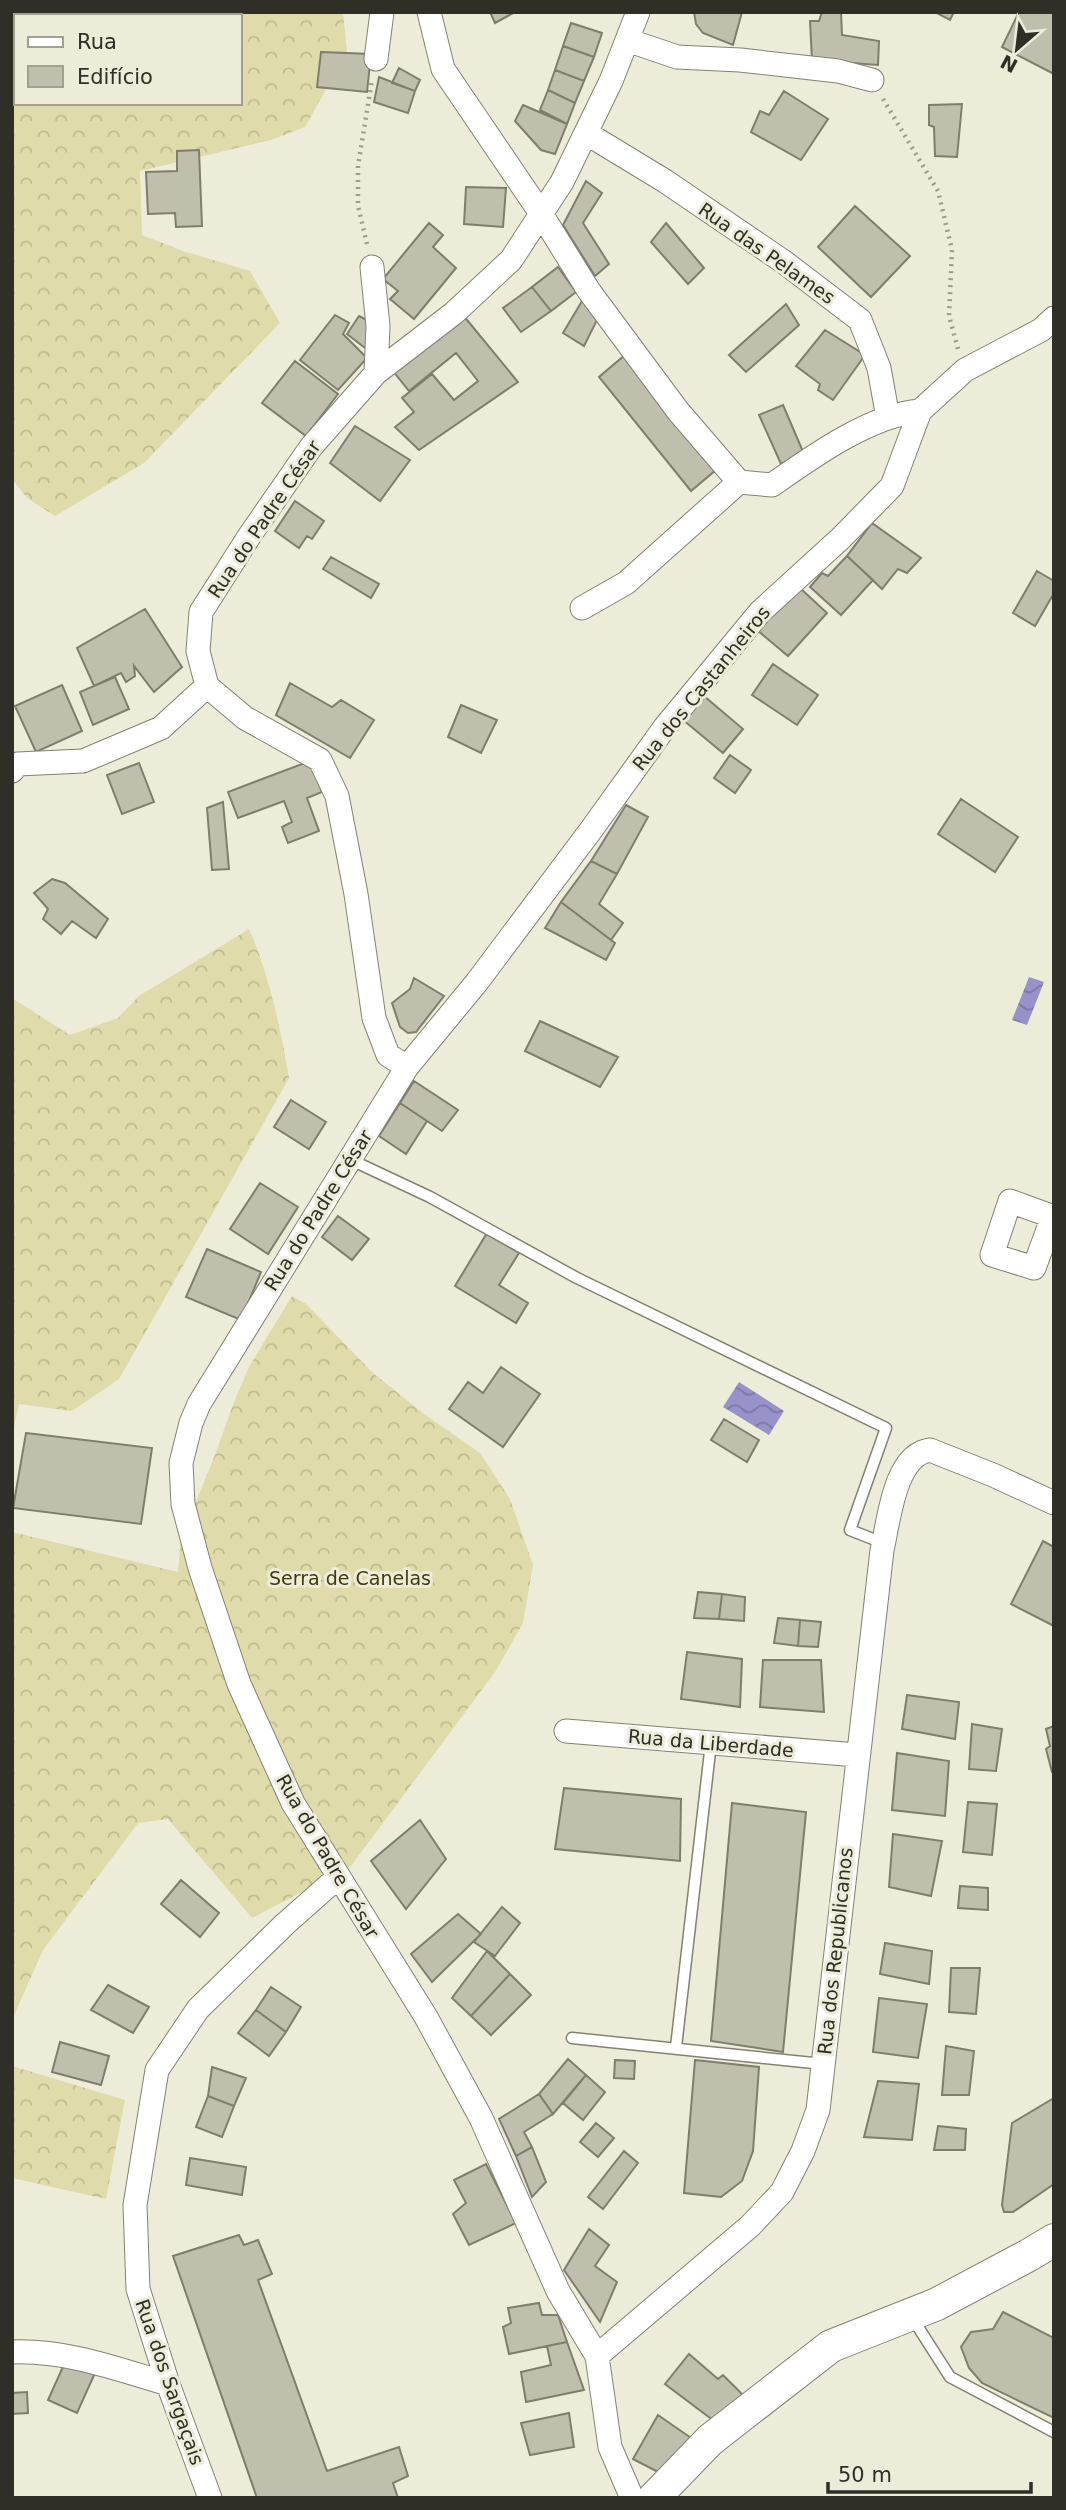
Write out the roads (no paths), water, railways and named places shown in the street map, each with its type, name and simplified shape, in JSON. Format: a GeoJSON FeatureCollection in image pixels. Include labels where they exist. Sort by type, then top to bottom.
{"type":"FeatureCollection","features":[{"type":"Feature","properties":{"kind":"main road"},"geometry":{"type":"LineString","coordinates":[[654,2498],[710,2440],[831,2346],[937,2304],[1054,2240]]}},
{"type":"Feature","properties":{"kind":"street"},"geometry":{"type":"LineString","coordinates":[[376,59],[382,12]]}},
{"type":"Feature","properties":{"kind":"street"},"geometry":{"type":"LineString","coordinates":[[429,12],[443,69],[540,212],[589,291],[678,411],[739,482],[772,485],[822,450],[899,413],[920,411]]}},
{"type":"Feature","properties":{"kind":"street","name":"Rua do Padre César"},"geometry":{"type":"LineString","coordinates":[[207,686],[198,651],[201,612],[250,535],[311,447],[376,373],[454,313],[510,260],[562,182],[611,81],[638,12]]}},
{"type":"Feature","properties":{"kind":"street"},"geometry":{"type":"LineString","coordinates":[[627,40],[677,57],[740,60],[838,71],[872,80]]}},
{"type":"Feature","properties":{"kind":"street","name":"Rua das Pelames"},"geometry":{"type":"LineString","coordinates":[[586,133],[665,181],[784,262],[860,320],[879,368],[888,418]]}},
{"type":"Feature","properties":{"kind":"street"},"geometry":{"type":"LineString","coordinates":[[372,267],[377,326],[376,373]]}},
{"type":"Feature","properties":{"kind":"street","name":"Rua dos Castanheiros"},"geometry":{"type":"LineString","coordinates":[[407,1068],[477,982],[665,727],[713,667],[760,612],[841,538],[892,486],[920,411],[965,370],[1041,330],[1054,318]]}},
{"type":"Feature","properties":{"kind":"street"},"geometry":{"type":"LineString","coordinates":[[582,608],[626,583],[739,482]]}},
{"type":"Feature","properties":{"kind":"street"},"geometry":{"type":"LineString","coordinates":[[14,765],[83,761],[161,728],[207,686],[245,718],[320,761],[337,796],[356,894],[374,1018],[388,1055],[407,1068]]}},
{"type":"Feature","properties":{"kind":"street","name":"Rua do Padre César"},"geometry":{"type":"LineString","coordinates":[[407,1068],[199,1404],[184,1445],[180,1482],[187,1526],[239,1684],[293,1803],[337,1878],[426,2017],[481,2118],[558,2291],[597,2357],[610,2447],[632,2498]]}},
{"type":"Feature","properties":{"kind":"street","name":"Rua dos Republicanos"},"geometry":{"type":"LineString","coordinates":[[597,2357],[741,2234],[782,2192],[818,2110],[883,1543],[898,1482],[909,1461],[924,1451],[941,1453],[1054,1503]]}},
{"type":"Feature","properties":{"kind":"street","name":"Rua da Liberdade"},"geometry":{"type":"LineString","coordinates":[[566,1731],[857,1755]]}},
{"type":"Feature","properties":{"kind":"street","name":"Rua dos Sargaçais"},"geometry":{"type":"LineString","coordinates":[[210,2498],[168,2385],[138,2289],[135,2205],[157,2070],[198,2009],[285,1924],[337,1878]]}},
{"type":"Feature","properties":{"kind":"street"},"geometry":{"type":"LineString","coordinates":[[12,2352],[39,2351],[86,2359],[168,2385]]}},
{"type":"Feature","properties":{"kind":"lane"},"geometry":{"type":"LineString","coordinates":[[349,1159],[430,1197],[577,1278],[886,1429],[850,1530],[883,1543]]}},
{"type":"Feature","properties":{"kind":"lane"},"geometry":{"type":"LineString","coordinates":[[676,2047],[711,1743]]}},
{"type":"Feature","properties":{"kind":"lane"},"geometry":{"type":"LineString","coordinates":[[572,2038],[823,2064]]}},
{"type":"Feature","properties":{"kind":"lane"},"geometry":{"type":"LineString","coordinates":[[910,2314],[950,2377],[1054,2432]]}},
{"type":"Feature","properties":{"kind":"water"},"geometry":{"type":"Polygon","coordinates":[[[1029,977],[1044,982],[1027,1025],[1012,1020],[1029,977]]]}},
{"type":"Feature","properties":{"kind":"water"},"geometry":{"type":"Polygon","coordinates":[[[739,1382],[784,1411],[769,1435],[723,1407],[739,1382]]]}},
{"type":"Feature","properties":{"kind":"park label","name":"Serra de Canelas"},"geometry":{"type":"Point","coordinates":[350,1578]}}]}
